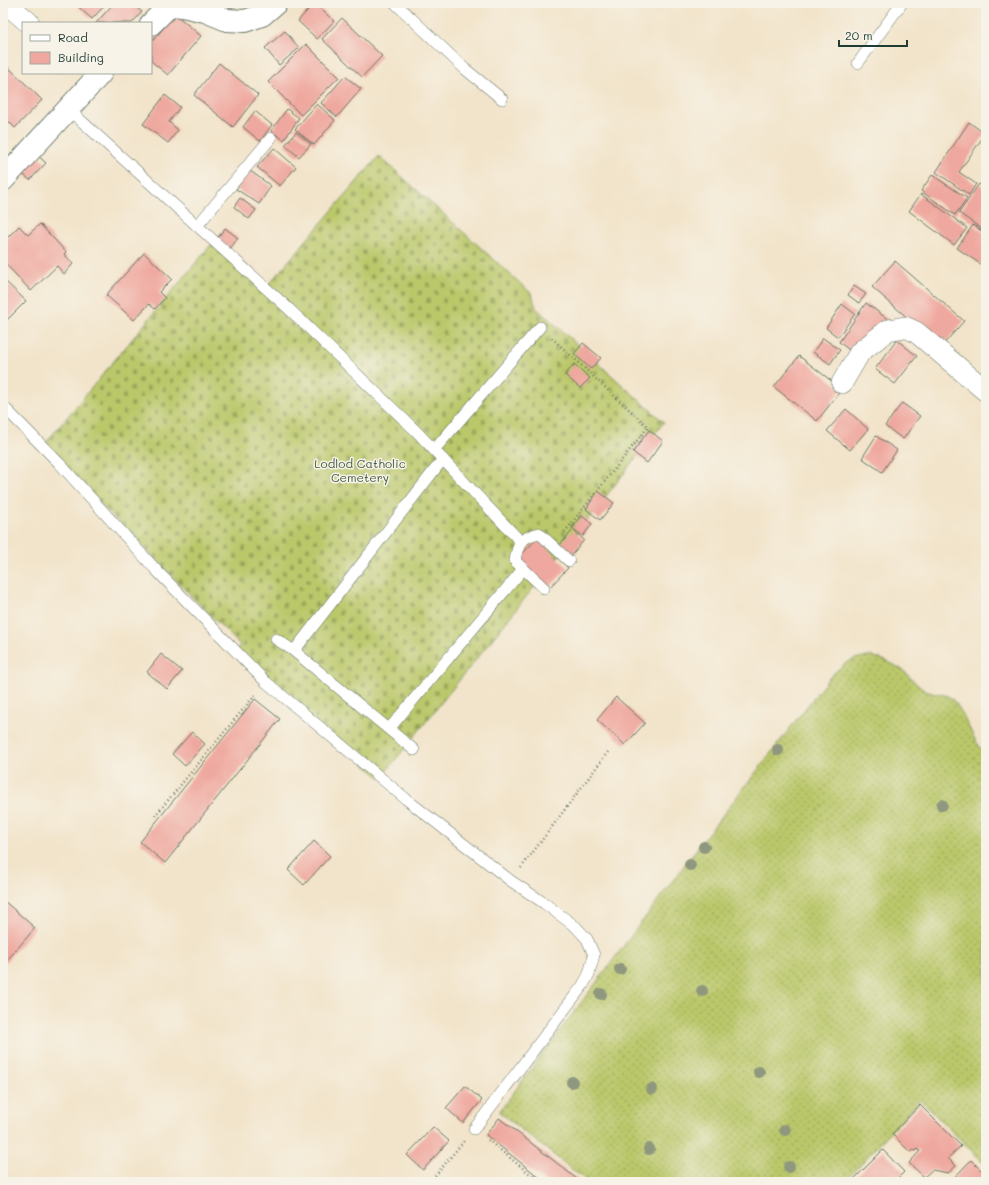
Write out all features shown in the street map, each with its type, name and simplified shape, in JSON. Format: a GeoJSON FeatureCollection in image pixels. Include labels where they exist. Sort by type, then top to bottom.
{"type":"FeatureCollection","features":[{"type":"Feature","properties":{"kind":"street"},"geometry":{"type":"LineString","coordinates":[[6,3],[28,22]]}},
{"type":"Feature","properties":{"kind":"street"},"geometry":{"type":"LineString","coordinates":[[157,12],[174,5],[205,11],[227,20],[245,21],[262,15],[276,3]]}},
{"type":"Feature","properties":{"kind":"street"},"geometry":{"type":"LineString","coordinates":[[3,180],[66,110],[93,76]]}},
{"type":"Feature","properties":{"kind":"street"},"geometry":{"type":"LineString","coordinates":[[842,383],[860,352],[888,330],[905,328],[916,332],[986,391]]}},
{"type":"Feature","properties":{"kind":"lane"},"geometry":{"type":"LineString","coordinates":[[395,3],[465,69],[502,99]]}},
{"type":"Feature","properties":{"kind":"lane"},"geometry":{"type":"LineString","coordinates":[[858,63],[902,3]]}},
{"type":"Feature","properties":{"kind":"lane"},"geometry":{"type":"LineString","coordinates":[[66,110],[77,117],[289,309],[443,459],[521,542]]}},
{"type":"Feature","properties":{"kind":"lane"},"geometry":{"type":"LineString","coordinates":[[197,226],[271,138]]}},
{"type":"Feature","properties":{"kind":"lane"},"geometry":{"type":"LineString","coordinates":[[434,450],[540,327]]}},
{"type":"Feature","properties":{"kind":"lane"},"geometry":{"type":"LineString","coordinates":[[3,406],[60,464],[157,571],[266,682],[406,799],[511,881],[576,927],[587,939],[594,955],[589,974],[583,985],[474,1129]]}},
{"type":"Feature","properties":{"kind":"lane"},"geometry":{"type":"LineString","coordinates":[[294,651],[443,459]]}},
{"type":"Feature","properties":{"kind":"lane"},"geometry":{"type":"LineString","coordinates":[[544,588],[515,561],[516,551],[521,542],[530,535],[539,533],[569,561]]}},
{"type":"Feature","properties":{"kind":"lane"},"geometry":{"type":"LineString","coordinates":[[389,729],[523,569]]}},
{"type":"Feature","properties":{"kind":"lane"},"geometry":{"type":"LineString","coordinates":[[276,639],[294,651],[414,750]]}},
{"type":"Feature","properties":{"kind":"path"},"geometry":{"type":"LineString","coordinates":[[540,327],[648,427],[553,546]]}},
{"type":"Feature","properties":{"kind":"path"},"geometry":{"type":"LineString","coordinates":[[155,816],[266,682]]}},
{"type":"Feature","properties":{"kind":"path"},"geometry":{"type":"LineString","coordinates":[[511,881],[608,752]]}},
{"type":"Feature","properties":{"kind":"path"},"geometry":{"type":"LineString","coordinates":[[430,1182],[474,1129],[540,1182]]}},
{"type":"Feature","properties":{"kind":"green space","name":"Lodlod Catholic Cemetery"},"geometry":{"type":"Polygon","coordinates":[[[379,156],[532,294],[536,308],[664,422],[381,778],[234,655],[240,645],[43,446],[215,240],[268,285],[379,156]]]}},
{"type":"Feature","properties":{"kind":"green space"},"geometry":{"type":"Polygon","coordinates":[[[872,656],[889,662],[901,669],[925,691],[950,697],[957,705],[976,741],[986,754],[986,1165],[920,1100],[844,1182],[588,1182],[499,1112],[704,839],[829,678],[848,662],[858,658],[872,656]]]}},
{"type":"Feature","properties":{"kind":"building"},"geometry":{"type":"Polygon","coordinates":[[[74,3],[107,3],[92,19],[74,3]]]}},
{"type":"Feature","properties":{"kind":"building"},"geometry":{"type":"Polygon","coordinates":[[[114,3],[131,3],[142,12],[133,22],[97,22],[114,3]]]}},
{"type":"Feature","properties":{"kind":"building"},"geometry":{"type":"Polygon","coordinates":[[[314,3],[334,21],[317,39],[298,21],[314,3]]]}},
{"type":"Feature","properties":{"kind":"building"},"geometry":{"type":"Polygon","coordinates":[[[175,14],[201,36],[168,75],[152,62],[152,42],[175,14]]]}},
{"type":"Feature","properties":{"kind":"building"},"geometry":{"type":"Polygon","coordinates":[[[342,18],[382,56],[362,77],[322,39],[342,18]]]}},
{"type":"Feature","properties":{"kind":"building"},"geometry":{"type":"Polygon","coordinates":[[[285,31],[299,48],[279,65],[265,48],[285,31]]]}},
{"type":"Feature","properties":{"kind":"building"},"geometry":{"type":"Polygon","coordinates":[[[306,44],[339,77],[301,115],[268,82],[306,44]]]}},
{"type":"Feature","properties":{"kind":"building"},"geometry":{"type":"Polygon","coordinates":[[[4,63],[42,100],[15,128],[3,116],[4,63]]]}},
{"type":"Feature","properties":{"kind":"building"},"geometry":{"type":"Polygon","coordinates":[[[219,63],[258,95],[233,127],[194,95],[219,63]]]}},
{"type":"Feature","properties":{"kind":"building"},"geometry":{"type":"Polygon","coordinates":[[[345,76],[361,89],[337,117],[321,103],[345,76]]]}},
{"type":"Feature","properties":{"kind":"building"},"geometry":{"type":"Polygon","coordinates":[[[165,95],[180,107],[169,122],[178,130],[168,143],[143,124],[165,95]]]}},
{"type":"Feature","properties":{"kind":"building"},"geometry":{"type":"Polygon","coordinates":[[[317,104],[335,120],[314,145],[295,129],[317,104]]]}},
{"type":"Feature","properties":{"kind":"building"},"geometry":{"type":"Polygon","coordinates":[[[287,109],[299,118],[284,140],[271,131],[287,109]]]}},
{"type":"Feature","properties":{"kind":"building"},"geometry":{"type":"Polygon","coordinates":[[[255,111],[272,125],[260,141],[243,127],[255,111]]]}},
{"type":"Feature","properties":{"kind":"building"},"geometry":{"type":"Polygon","coordinates":[[[969,122],[985,134],[959,172],[976,184],[969,195],[936,172],[969,122]]]}},
{"type":"Feature","properties":{"kind":"building"},"geometry":{"type":"Polygon","coordinates":[[[296,132],[311,144],[299,157],[285,145],[296,132]]]}},
{"type":"Feature","properties":{"kind":"building"},"geometry":{"type":"Polygon","coordinates":[[[274,148],[296,167],[280,186],[257,167],[274,148]]]}},
{"type":"Feature","properties":{"kind":"building"},"geometry":{"type":"Polygon","coordinates":[[[35,153],[46,163],[30,180],[19,171],[35,153]]]}},
{"type":"Feature","properties":{"kind":"building"},"geometry":{"type":"Polygon","coordinates":[[[249,170],[271,186],[259,204],[236,189],[249,170]]]}},
{"type":"Feature","properties":{"kind":"building"},"geometry":{"type":"Polygon","coordinates":[[[932,175],[967,198],[955,215],[921,191],[932,175]]]}},
{"type":"Feature","properties":{"kind":"building"},"geometry":{"type":"Polygon","coordinates":[[[979,184],[986,188],[986,232],[959,213],[979,184]]]}},
{"type":"Feature","properties":{"kind":"building"},"geometry":{"type":"Polygon","coordinates":[[[921,194],[967,228],[954,245],[909,211],[921,194]]]}},
{"type":"Feature","properties":{"kind":"building"},"geometry":{"type":"Polygon","coordinates":[[[240,198],[256,210],[249,219],[234,207],[240,198]]]}},
{"type":"Feature","properties":{"kind":"building"},"geometry":{"type":"Polygon","coordinates":[[[40,224],[66,252],[64,254],[73,264],[64,274],[57,266],[31,291],[3,261],[3,242],[19,226],[28,235],[40,224]]]}},
{"type":"Feature","properties":{"kind":"building"},"geometry":{"type":"Polygon","coordinates":[[[973,225],[986,234],[986,268],[957,248],[973,225]]]}},
{"type":"Feature","properties":{"kind":"building"},"geometry":{"type":"Polygon","coordinates":[[[225,228],[238,238],[229,250],[216,240],[225,228]]]}},
{"type":"Feature","properties":{"kind":"building"},"geometry":{"type":"Polygon","coordinates":[[[144,253],[172,279],[159,292],[165,298],[155,309],[149,304],[134,320],[106,295],[144,253]]]}},
{"type":"Feature","properties":{"kind":"building"},"geometry":{"type":"Polygon","coordinates":[[[895,261],[964,321],[941,347],[872,287],[895,261]]]}},
{"type":"Feature","properties":{"kind":"building"},"geometry":{"type":"Polygon","coordinates":[[[3,279],[26,301],[3,324],[3,279]]]}},
{"type":"Feature","properties":{"kind":"building"},"geometry":{"type":"Polygon","coordinates":[[[854,286],[866,294],[859,303],[848,295],[854,286]]]}},
{"type":"Feature","properties":{"kind":"building"},"geometry":{"type":"Polygon","coordinates":[[[866,303],[889,320],[853,353],[839,342],[866,303]]]}},
{"type":"Feature","properties":{"kind":"building"},"geometry":{"type":"Polygon","coordinates":[[[842,304],[855,314],[838,337],[826,328],[842,304]]]}},
{"type":"Feature","properties":{"kind":"building"},"geometry":{"type":"Polygon","coordinates":[[[823,338],[840,350],[830,364],[813,352],[823,338]]]}},
{"type":"Feature","properties":{"kind":"building"},"geometry":{"type":"Polygon","coordinates":[[[897,340],[917,356],[895,384],[875,369],[897,340]]]}},
{"type":"Feature","properties":{"kind":"building"},"geometry":{"type":"Polygon","coordinates":[[[583,343],[601,358],[591,369],[574,354],[583,343]]]}},
{"type":"Feature","properties":{"kind":"building"},"geometry":{"type":"Polygon","coordinates":[[[799,356],[842,389],[817,421],[774,387],[799,356]]]}},
{"type":"Feature","properties":{"kind":"building"},"geometry":{"type":"Polygon","coordinates":[[[574,364],[590,378],[580,388],[565,375],[574,364]]]}},
{"type":"Feature","properties":{"kind":"building"},"geometry":{"type":"Polygon","coordinates":[[[902,403],[920,416],[903,439],[885,426],[902,403]]]}},
{"type":"Feature","properties":{"kind":"building"},"geometry":{"type":"Polygon","coordinates":[[[846,409],[868,429],[850,450],[827,431],[846,409]]]}},
{"type":"Feature","properties":{"kind":"building"},"geometry":{"type":"Polygon","coordinates":[[[649,430],[663,441],[647,463],[633,452],[649,430]]]}},
{"type":"Feature","properties":{"kind":"building"},"geometry":{"type":"Polygon","coordinates":[[[876,436],[897,450],[882,472],[862,458],[876,436]]]}},
{"type":"Feature","properties":{"kind":"building"},"geometry":{"type":"Polygon","coordinates":[[[598,491],[614,503],[600,520],[586,509],[598,491]]]}},
{"type":"Feature","properties":{"kind":"building"},"geometry":{"type":"Polygon","coordinates":[[[582,516],[592,524],[583,536],[572,528],[582,516]]]}},
{"type":"Feature","properties":{"kind":"building"},"geometry":{"type":"Polygon","coordinates":[[[573,530],[584,540],[569,558],[557,548],[573,530]]]}},
{"type":"Feature","properties":{"kind":"building"},"geometry":{"type":"Polygon","coordinates":[[[537,538],[568,568],[548,589],[517,560],[537,538]]]}},
{"type":"Feature","properties":{"kind":"building"},"geometry":{"type":"Polygon","coordinates":[[[161,654],[182,671],[167,689],[147,672],[161,654]]]}},
{"type":"Feature","properties":{"kind":"building"},"geometry":{"type":"Polygon","coordinates":[[[616,697],[645,723],[625,745],[597,720],[616,697]]]}},
{"type":"Feature","properties":{"kind":"building"},"geometry":{"type":"Polygon","coordinates":[[[255,699],[280,719],[165,863],[140,842],[255,699]]]}},
{"type":"Feature","properties":{"kind":"building"},"geometry":{"type":"Polygon","coordinates":[[[192,732],[205,744],[185,766],[172,754],[192,732]]]}},
{"type":"Feature","properties":{"kind":"building"},"geometry":{"type":"Polygon","coordinates":[[[314,841],[330,856],[304,885],[288,870],[314,841]]]}},
{"type":"Feature","properties":{"kind":"building"},"geometry":{"type":"Polygon","coordinates":[[[3,900],[35,928],[3,965],[3,900]]]}},
{"type":"Feature","properties":{"kind":"building"},"geometry":{"type":"Polygon","coordinates":[[[465,1086],[482,1100],[463,1123],[446,1108],[465,1086]]]}},
{"type":"Feature","properties":{"kind":"building"},"geometry":{"type":"Polygon","coordinates":[[[920,1105],[961,1146],[948,1158],[956,1166],[948,1173],[932,1170],[924,1177],[909,1163],[920,1151],[917,1149],[910,1152],[892,1134],[920,1105]]]}},
{"type":"Feature","properties":{"kind":"building"},"geometry":{"type":"Polygon","coordinates":[[[499,1118],[581,1182],[545,1182],[486,1135],[499,1118]]]}},
{"type":"Feature","properties":{"kind":"building"},"geometry":{"type":"Polygon","coordinates":[[[433,1127],[449,1141],[423,1170],[407,1155],[433,1127]]]}},
{"type":"Feature","properties":{"kind":"building"},"geometry":{"type":"Polygon","coordinates":[[[883,1150],[904,1172],[894,1182],[852,1181],[883,1150]]]}},
{"type":"Feature","properties":{"kind":"building"},"geometry":{"type":"Polygon","coordinates":[[[971,1160],[986,1175],[986,1182],[950,1182],[971,1160]]]}}]}
